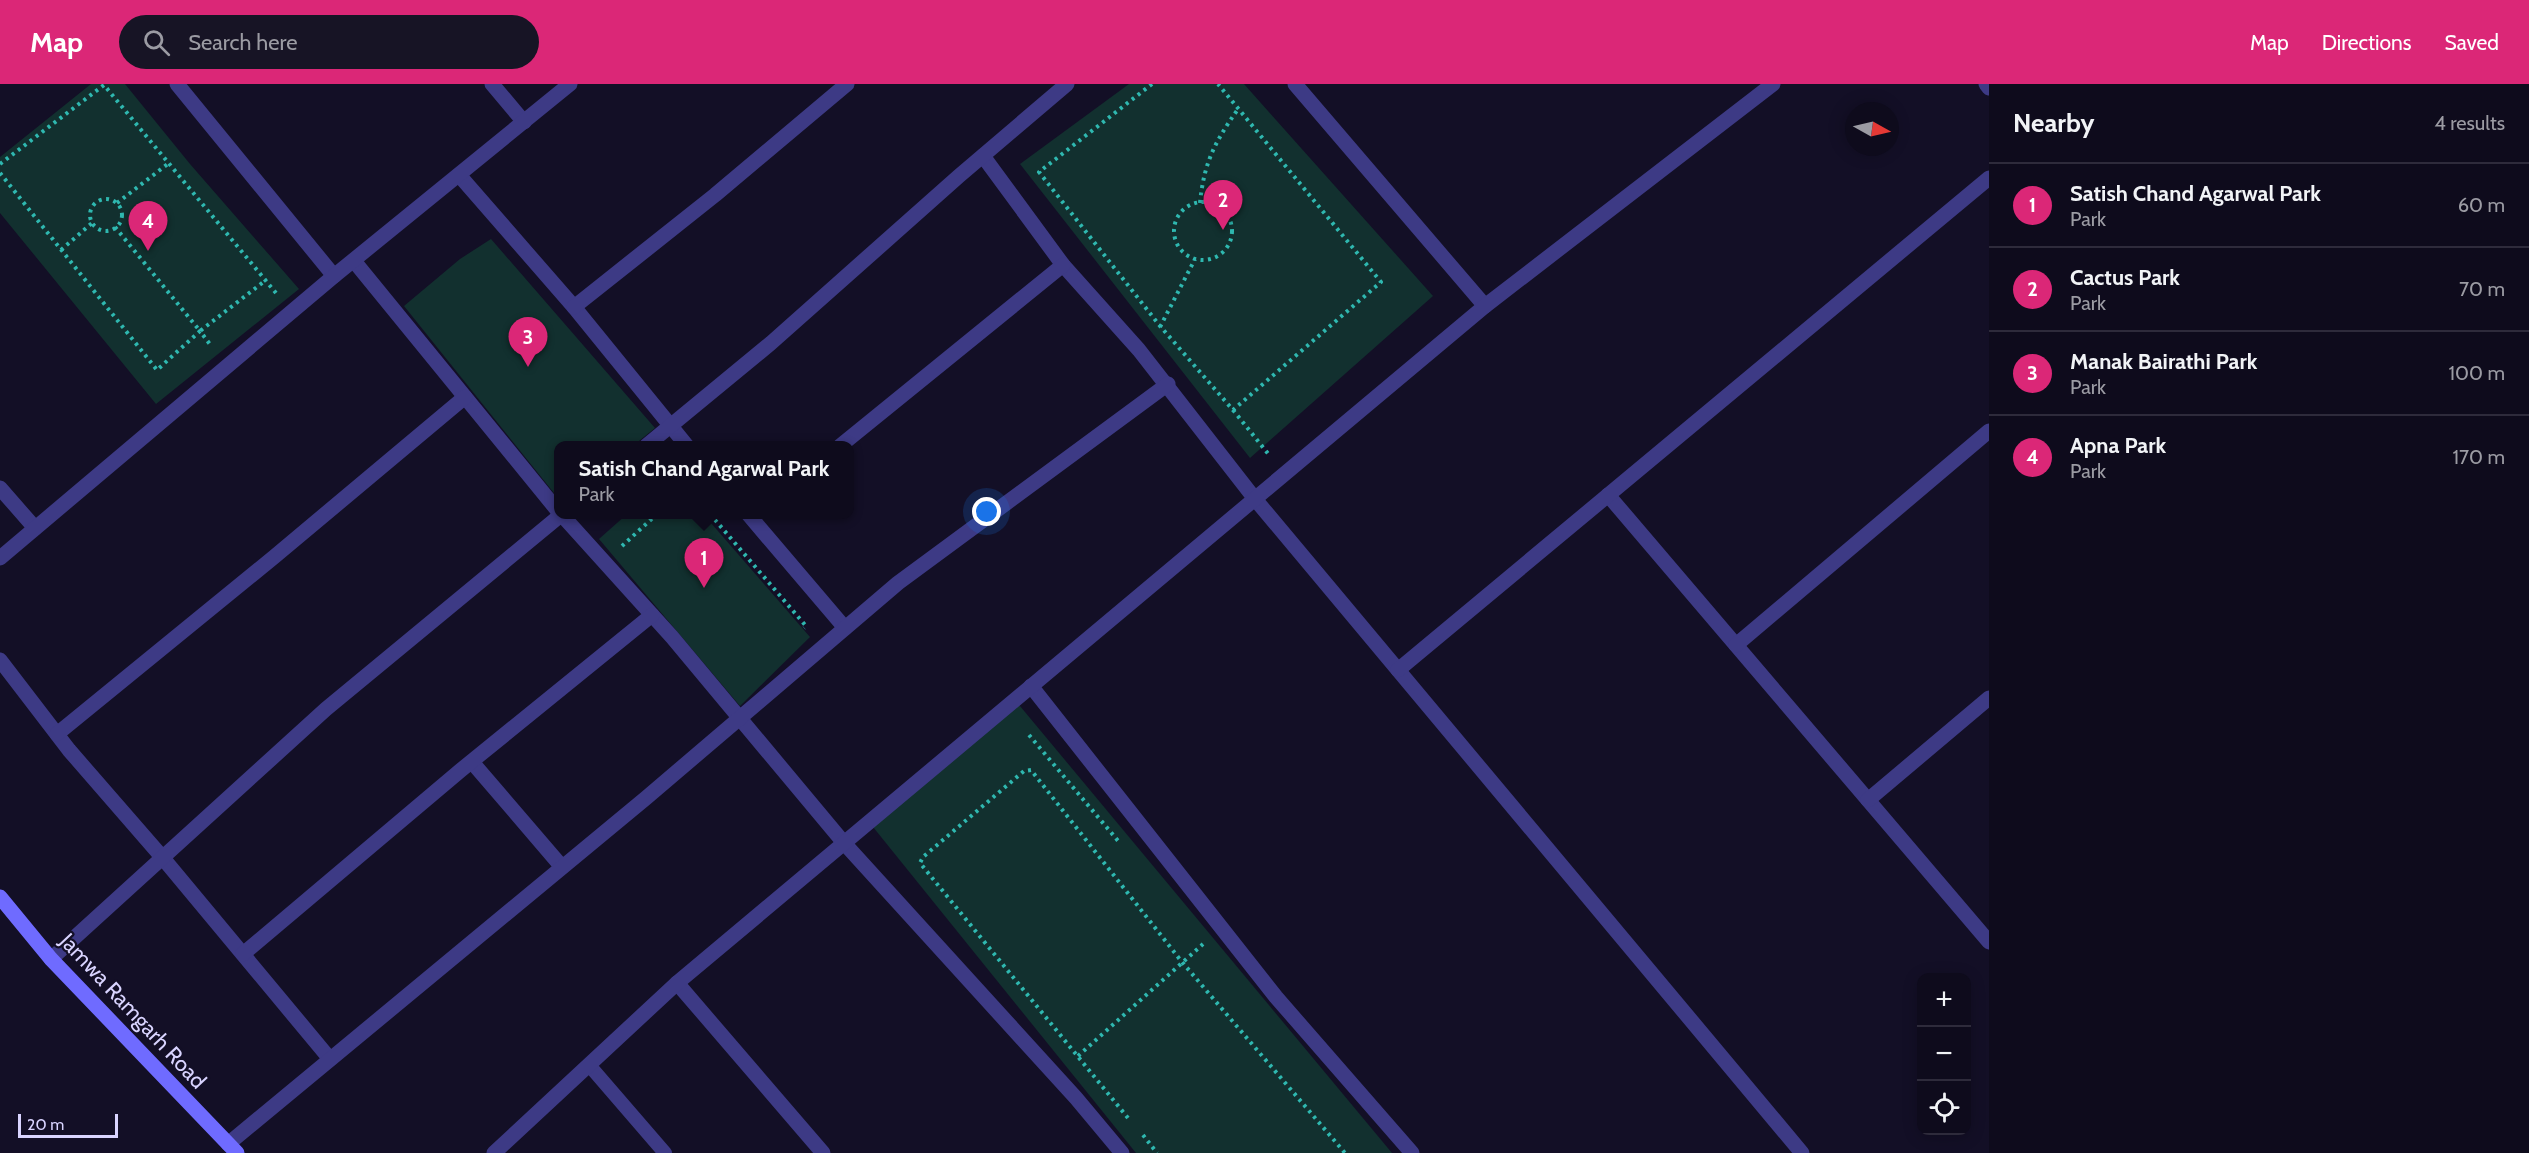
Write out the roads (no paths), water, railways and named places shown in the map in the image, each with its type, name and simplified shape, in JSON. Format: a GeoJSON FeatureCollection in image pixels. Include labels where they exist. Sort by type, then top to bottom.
{"type":"FeatureCollection","features":[{"type":"Feature","properties":{"kind":"main road","name":"Jamwa Ramgarh Road"},"geometry":{"type":"LineString","coordinates":[[0,897],[51,959],[232,1148]]}},
{"type":"Feature","properties":{"kind":"street"},"geometry":{"type":"LineString","coordinates":[[177,84],[334,276]]}},
{"type":"Feature","properties":{"kind":"street"},"geometry":{"type":"LineString","coordinates":[[492,84],[524,122]]}},
{"type":"Feature","properties":{"kind":"street"},"geometry":{"type":"LineString","coordinates":[[0,558],[334,276],[570,84]]}},
{"type":"Feature","properties":{"kind":"street"},"geometry":{"type":"LineString","coordinates":[[574,307],[715,195],[847,84]]}},
{"type":"Feature","properties":{"kind":"street"},"geometry":{"type":"LineString","coordinates":[[652,441],[771,343],[1067,84]]}},
{"type":"Feature","properties":{"kind":"street"},"geometry":{"type":"LineString","coordinates":[[1295,84],[1485,306]]}},
{"type":"Feature","properties":{"kind":"street"},"geometry":{"type":"LineString","coordinates":[[494,1153],[677,982],[1485,306],[1773,84]]}},
{"type":"Feature","properties":{"kind":"street"},"geometry":{"type":"LineString","coordinates":[[983,156],[1062,265],[1168,384],[1255,499],[1802,1153]]}},
{"type":"Feature","properties":{"kind":"street"},"geometry":{"type":"LineString","coordinates":[[459,175],[574,307],[683,441]]}},
{"type":"Feature","properties":{"kind":"street"},"geometry":{"type":"LineString","coordinates":[[1398,670],[1989,178]]}},
{"type":"Feature","properties":{"kind":"street"},"geometry":{"type":"LineString","coordinates":[[354,261],[554,505]]}},
{"type":"Feature","properties":{"kind":"street"},"geometry":{"type":"LineString","coordinates":[[846,441],[1062,265]]}},
{"type":"Feature","properties":{"kind":"street"},"geometry":{"type":"LineString","coordinates":[[232,1148],[330,1059],[740,718],[898,583],[1168,384]]}},
{"type":"Feature","properties":{"kind":"street"},"geometry":{"type":"LineString","coordinates":[[57,734],[465,397]]}},
{"type":"Feature","properties":{"kind":"street"},"geometry":{"type":"LineString","coordinates":[[1736,645],[1989,431]]}},
{"type":"Feature","properties":{"kind":"street"},"geometry":{"type":"LineString","coordinates":[[0,488],[35,528]]}},
{"type":"Feature","properties":{"kind":"street"},"geometry":{"type":"LineString","coordinates":[[1608,495],[1989,942]]}},
{"type":"Feature","properties":{"kind":"street"},"geometry":{"type":"LineString","coordinates":[[51,959],[326,709],[555,519]]}},
{"type":"Feature","properties":{"kind":"street"},"geometry":{"type":"LineString","coordinates":[[566,519],[652,615],[844,843],[1076,1098],[1122,1153]]}},
{"type":"Feature","properties":{"kind":"street"},"geometry":{"type":"LineString","coordinates":[[757,519],[845,628]]}},
{"type":"Feature","properties":{"kind":"street"},"geometry":{"type":"LineString","coordinates":[[243,954],[652,615]]}},
{"type":"Feature","properties":{"kind":"street"},"geometry":{"type":"LineString","coordinates":[[0,660],[57,734],[330,1059]]}},
{"type":"Feature","properties":{"kind":"street"},"geometry":{"type":"LineString","coordinates":[[1031,686],[1276,997],[1412,1153]]}},
{"type":"Feature","properties":{"kind":"street"},"geometry":{"type":"LineString","coordinates":[[1868,800],[1989,699]]}},
{"type":"Feature","properties":{"kind":"street"},"geometry":{"type":"LineString","coordinates":[[472,762],[562,867]]}},
{"type":"Feature","properties":{"kind":"street"},"geometry":{"type":"LineString","coordinates":[[677,982],[823,1153]]}},
{"type":"Feature","properties":{"kind":"lane"},"geometry":{"type":"LineString","coordinates":[[590,1065],[665,1153]]}},
{"type":"Feature","properties":{"kind":"place","name":"Cactus Park"},"geometry":{"type":"Point","coordinates":[1223,230]}},
{"type":"Feature","properties":{"kind":"place","name":"Apna Park"},"geometry":{"type":"Point","coordinates":[148,251]}},
{"type":"Feature","properties":{"kind":"place","name":"Manak Bairathi Park"},"geometry":{"type":"Point","coordinates":[528,367]}},
{"type":"Feature","properties":{"kind":"place","name":"Satish Chand Agarwal Park"},"geometry":{"type":"Point","coordinates":[704,588]}}]}
